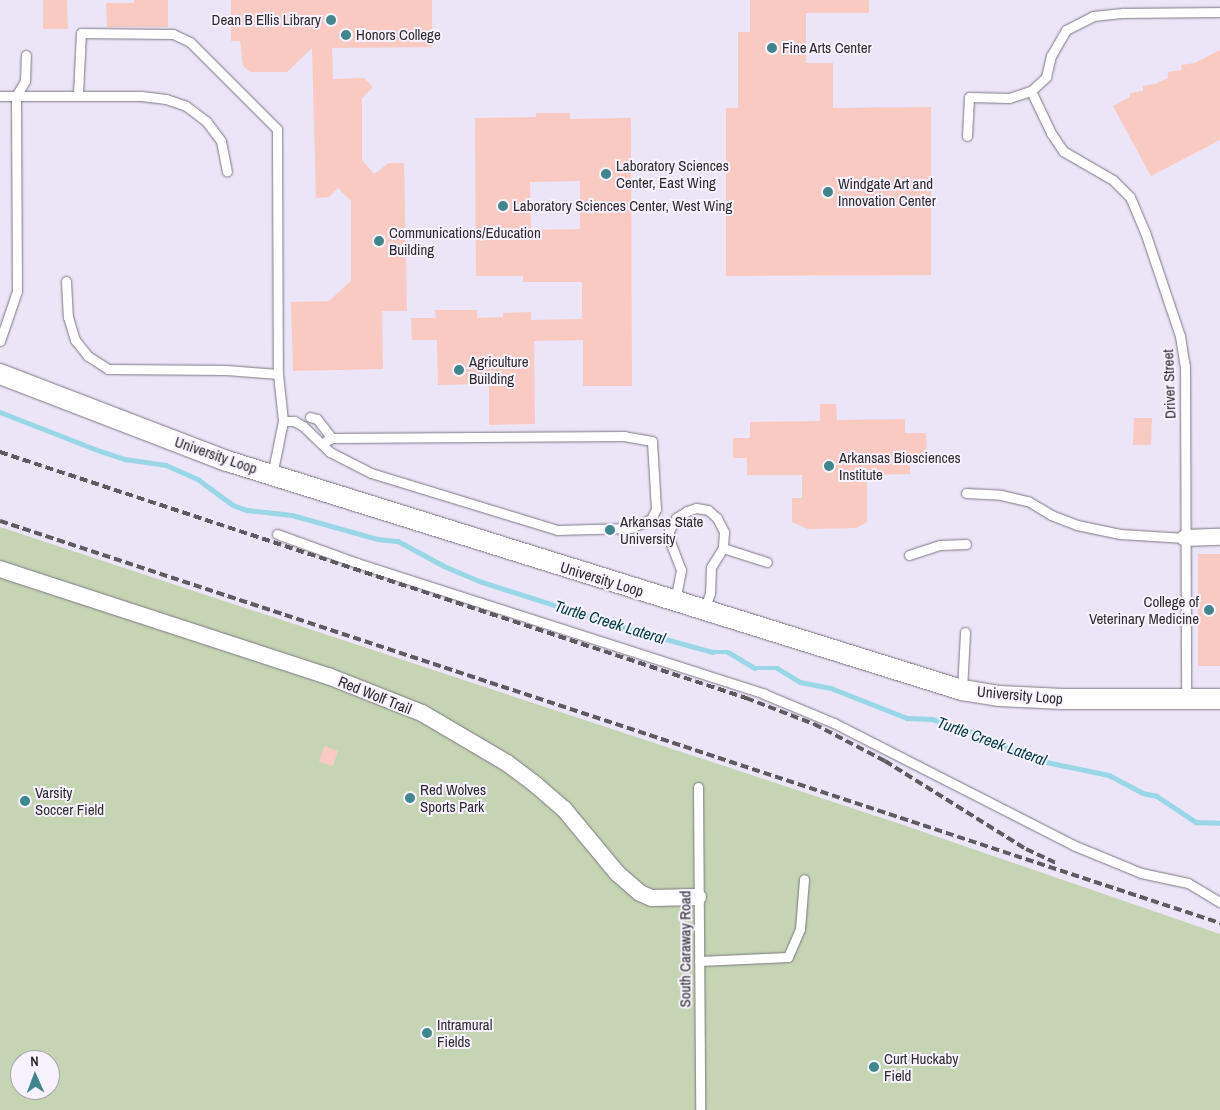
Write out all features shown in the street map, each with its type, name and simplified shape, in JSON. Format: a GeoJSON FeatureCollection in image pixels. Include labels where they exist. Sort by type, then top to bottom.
{"type":"FeatureCollection","features":[{"type":"Feature","properties":{"kind":"street","name":"University Loop"},"geometry":{"type":"LineString","coordinates":[[0,374],[227,461],[962,690],[999,696],[1063,700],[1220,699]]}},
{"type":"Feature","properties":{"kind":"street"},"geometry":{"type":"LineString","coordinates":[[1185,538],[1220,538]]}},
{"type":"Feature","properties":{"kind":"street","name":"Red Wolf Trail"},"geometry":{"type":"LineString","coordinates":[[0,569],[328,676],[422,713],[508,763],[536,785],[564,809],[618,873],[640,893],[652,898],[698,897]]}},
{"type":"Feature","properties":{"kind":"lane"},"geometry":{"type":"LineString","coordinates":[[967,136],[969,97],[1009,98],[1031,91],[1046,77],[1051,56],[1066,30],[1093,16],[1123,13],[1220,12]]}},
{"type":"Feature","properties":{"kind":"lane"},"geometry":{"type":"LineString","coordinates":[[78,94],[81,33],[173,34],[190,42],[277,129],[277,351],[283,421],[272,475]]}},
{"type":"Feature","properties":{"kind":"lane"},"geometry":{"type":"LineString","coordinates":[[0,341],[17,291],[16,96],[25,81],[26,55]]}},
{"type":"Feature","properties":{"kind":"lane","name":"Driver Street"},"geometry":{"type":"LineString","coordinates":[[1031,91],[1051,133],[1062,151],[1119,186],[1130,197],[1145,232],[1185,358],[1186,699]]}},
{"type":"Feature","properties":{"kind":"lane"},"geometry":{"type":"LineString","coordinates":[[0,96],[78,94],[144,96],[166,99],[186,106],[206,121],[221,141],[227,171]]}},
{"type":"Feature","properties":{"kind":"lane"},"geometry":{"type":"LineString","coordinates":[[66,281],[68,317],[75,340],[88,356],[108,369],[226,370],[278,374]]}},
{"type":"Feature","properties":{"kind":"lane"},"geometry":{"type":"LineString","coordinates":[[310,417],[317,419],[332,438]]}},
{"type":"Feature","properties":{"kind":"lane"},"geometry":{"type":"LineString","coordinates":[[283,421],[294,421],[330,452],[371,473],[557,530],[631,528],[651,519],[656,509],[652,441],[625,436],[332,438],[323,445]]}},
{"type":"Feature","properties":{"kind":"lane"},"geometry":{"type":"LineString","coordinates":[[966,493],[1001,495],[1028,501],[1051,515],[1077,525],[1120,534],[1185,538]]}},
{"type":"Feature","properties":{"kind":"lane"},"geometry":{"type":"LineString","coordinates":[[675,601],[681,570],[670,541],[669,531],[676,518],[687,511],[696,508],[708,510],[717,518],[724,532],[722,548],[711,567],[710,592],[704,610]]}},
{"type":"Feature","properties":{"kind":"lane"},"geometry":{"type":"LineString","coordinates":[[277,534],[376,569],[764,694],[834,723],[1073,845],[1141,873],[1188,883],[1220,902]]}},
{"type":"Feature","properties":{"kind":"lane"},"geometry":{"type":"LineString","coordinates":[[909,555],[940,545],[966,544]]}},
{"type":"Feature","properties":{"kind":"lane"},"geometry":{"type":"LineString","coordinates":[[722,548],[767,562]]}},
{"type":"Feature","properties":{"kind":"lane"},"geometry":{"type":"LineString","coordinates":[[962,690],[966,632]]}},
{"type":"Feature","properties":{"kind":"lane","name":"South Caraway Road"},"geometry":{"type":"LineString","coordinates":[[698,787],[700,1110]]}},
{"type":"Feature","properties":{"kind":"lane"},"geometry":{"type":"LineString","coordinates":[[699,961],[788,957],[800,929],[804,879]]}},
{"type":"Feature","properties":{"kind":"shaded area","name":"Arkansas State University"},"geometry":{"type":"Polygon","coordinates":[[[0,0],[1220,0],[1220,1110],[0,1110],[0,0]]]}},
{"type":"Feature","properties":{"kind":"green space","name":"Red Wolves Sports Park"},"geometry":{"type":"Polygon","coordinates":[[[0,527],[903,825],[1220,934],[1220,1110],[0,1110],[0,527]]]}},
{"type":"Feature","properties":{"kind":"building"},"geometry":{"type":"Polygon","coordinates":[[[43,0],[67,0],[68,29],[43,29],[43,0]]]}},
{"type":"Feature","properties":{"kind":"building","name":"Dean B Ellis Library"},"geometry":{"type":"Polygon","coordinates":[[[134,0],[168,0],[168,27],[107,27],[106,3],[134,3],[134,0]]]}},
{"type":"Feature","properties":{"kind":"building","name":"Communications/Education Building"},"geometry":{"type":"Polygon","coordinates":[[[231,0],[432,0],[432,47],[332,48],[333,79],[364,78],[373,87],[362,98],[362,160],[374,174],[389,163],[404,163],[407,311],[382,311],[383,369],[293,371],[291,302],[329,301],[351,281],[351,201],[338,188],[329,197],[316,198],[312,48],[287,72],[250,72],[243,66],[240,41],[231,41],[231,0]]]}},
{"type":"Feature","properties":{"kind":"building","name":"Windgate Art and Innovation Center"},"geometry":{"type":"Polygon","coordinates":[[[750,0],[869,0],[869,13],[806,13],[806,63],[833,63],[833,108],[931,107],[931,275],[726,276],[726,108],[738,108],[738,32],[750,32],[750,0]]]}},
{"type":"Feature","properties":{"kind":"building"},"geometry":{"type":"Polygon","coordinates":[[[1220,50],[1220,140],[1151,176],[1113,106],[1130,97],[1130,93],[1143,91],[1143,86],[1155,84],[1168,78],[1168,72],[1182,70],[1181,65],[1195,63],[1220,50]]]}},
{"type":"Feature","properties":{"kind":"building"},"geometry":{"type":"Polygon","coordinates":[[[536,113],[570,113],[570,119],[631,118],[632,386],[583,386],[583,340],[534,341],[535,424],[489,425],[489,384],[438,385],[437,340],[412,340],[411,318],[436,318],[435,310],[477,310],[477,318],[503,317],[503,313],[531,312],[531,320],[582,319],[582,282],[523,282],[523,276],[476,276],[475,118],[536,117],[536,113]],[[580,181],[530,182],[531,230],[580,229],[580,181]]]}},
{"type":"Feature","properties":{"kind":"building","name":"Arkansas Biosciences Institute"},"geometry":{"type":"Polygon","coordinates":[[[820,404],[836,404],[837,420],[905,419],[905,433],[926,433],[927,458],[910,458],[910,474],[867,475],[867,522],[856,528],[808,529],[792,522],[792,498],[802,498],[802,475],[747,475],[747,458],[733,458],[733,438],[750,438],[750,422],[820,421],[820,404]]]}},
{"type":"Feature","properties":{"kind":"building"},"geometry":{"type":"Polygon","coordinates":[[[1134,418],[1152,418],[1151,445],[1133,445],[1134,418]]]}},
{"type":"Feature","properties":{"kind":"building","name":"College of Veterinary Medicine"},"geometry":{"type":"Polygon","coordinates":[[[1198,554],[1220,554],[1220,666],[1198,666],[1198,554]]]}},
{"type":"Feature","properties":{"kind":"building"},"geometry":{"type":"Polygon","coordinates":[[[324,746],[338,751],[333,766],[319,762],[324,746]]]}},
{"type":"Feature","properties":{"kind":"waterway","name":"Turtle Creek Lateral"},"geometry":{"type":"LineString","coordinates":[[0,412],[125,459],[166,465],[199,480],[233,505],[247,510],[292,515],[378,539],[398,541],[444,566],[479,581],[629,629],[713,652],[728,652],[755,668],[777,668],[800,682],[831,688],[907,718],[932,719],[962,728],[1037,760],[1109,775],[1143,793],[1157,796],[1196,822],[1220,823]]}},
{"type":"Feature","properties":{"kind":"railway"},"geometry":{"type":"LineString","coordinates":[[0,452],[746,698],[814,724],[885,761],[1026,849],[1058,864]]}},
{"type":"Feature","properties":{"kind":"railway"},"geometry":{"type":"LineString","coordinates":[[0,521],[1220,923]]}},
{"type":"Feature","properties":{"kind":"place","name":"Dean B Ellis Library"},"geometry":{"type":"Point","coordinates":[331,20]}},
{"type":"Feature","properties":{"kind":"place","name":"Honors College"},"geometry":{"type":"Point","coordinates":[346,35]}},
{"type":"Feature","properties":{"kind":"place","name":"Fine Arts Center"},"geometry":{"type":"Point","coordinates":[772,48]}},
{"type":"Feature","properties":{"kind":"place","name":"Laboratory Sciences Center, East Wing"},"geometry":{"type":"Point","coordinates":[606,174]}},
{"type":"Feature","properties":{"kind":"place","name":"Windgate Art and Innovation Center"},"geometry":{"type":"Point","coordinates":[828,192]}},
{"type":"Feature","properties":{"kind":"place","name":"Laboratory Sciences Center, West Wing"},"geometry":{"type":"Point","coordinates":[503,206]}},
{"type":"Feature","properties":{"kind":"place","name":"Communications/Education Building"},"geometry":{"type":"Point","coordinates":[379,241]}},
{"type":"Feature","properties":{"kind":"place","name":"Agriculture Building"},"geometry":{"type":"Point","coordinates":[459,370]}},
{"type":"Feature","properties":{"kind":"place","name":"Arkansas Biosciences Institute"},"geometry":{"type":"Point","coordinates":[829,466]}},
{"type":"Feature","properties":{"kind":"place","name":"Arkansas State University"},"geometry":{"type":"Point","coordinates":[610,530]}},
{"type":"Feature","properties":{"kind":"place","name":"College of Veterinary Medicine"},"geometry":{"type":"Point","coordinates":[1209,610]}},
{"type":"Feature","properties":{"kind":"place","name":"Red Wolves Sports Park"},"geometry":{"type":"Point","coordinates":[410,798]}},
{"type":"Feature","properties":{"kind":"place","name":"Varsity Soccer Field"},"geometry":{"type":"Point","coordinates":[25,801]}},
{"type":"Feature","properties":{"kind":"place","name":"Intramural Fields"},"geometry":{"type":"Point","coordinates":[427,1033]}},
{"type":"Feature","properties":{"kind":"place","name":"Curt Huckaby Field"},"geometry":{"type":"Point","coordinates":[874,1067]}}]}
